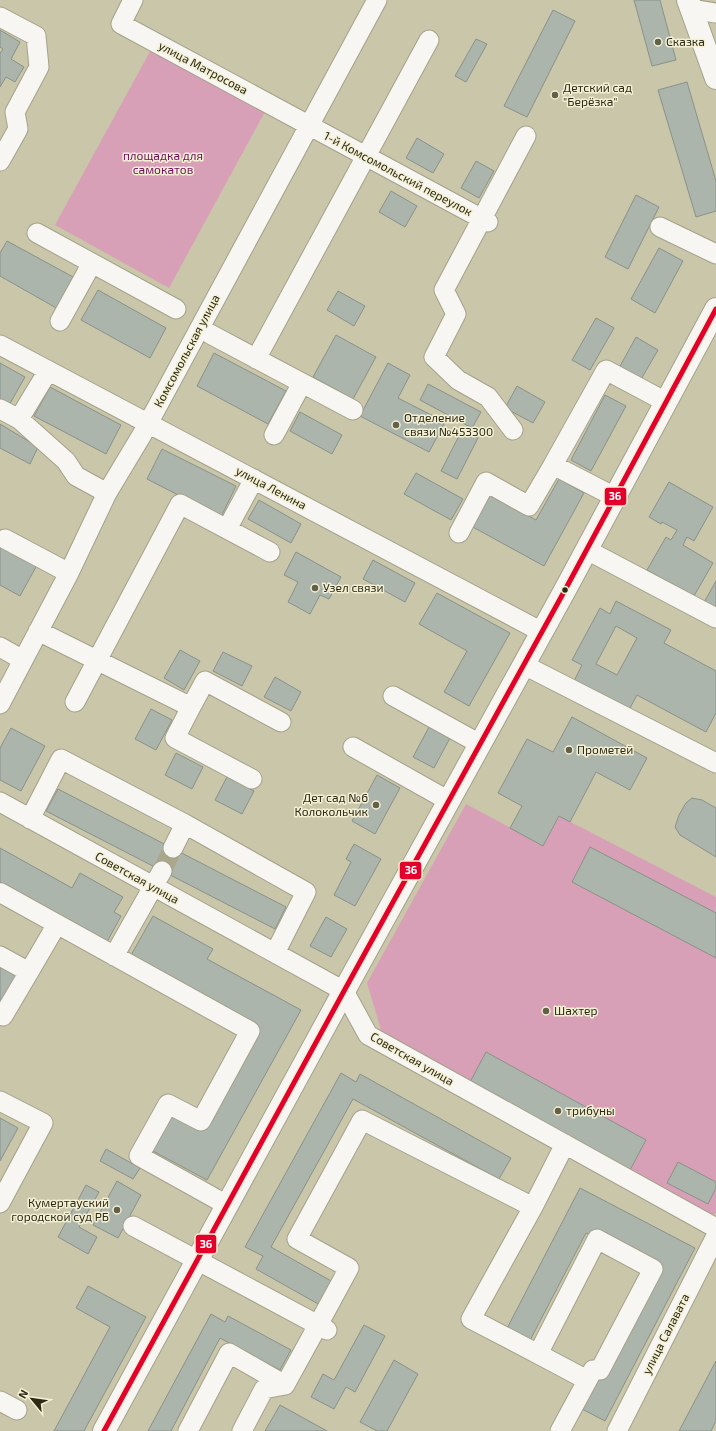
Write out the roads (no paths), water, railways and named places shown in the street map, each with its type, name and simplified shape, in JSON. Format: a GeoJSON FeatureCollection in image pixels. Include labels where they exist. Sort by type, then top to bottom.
{"type":"FeatureCollection","features":[{"type":"Feature","properties":{"kind":"main road"},"geometry":{"type":"LineString","coordinates":[[690,4],[716,78]]}},
{"type":"Feature","properties":{"kind":"main road"},"geometry":{"type":"LineString","coordinates":[[104,1431],[587,550],[716,309]]}},
{"type":"Feature","properties":{"kind":"street","name":"улица Матросова"},"geometry":{"type":"LineString","coordinates":[[133,0],[121,24],[308,126]]}},
{"type":"Feature","properties":{"kind":"street","name":"Комсомольская улица"},"geometry":{"type":"LineString","coordinates":[[0,704],[69,573],[107,493],[149,423],[377,0]]}},
{"type":"Feature","properties":{"kind":"street"},"geometry":{"type":"LineString","coordinates":[[690,4],[716,14]]}},
{"type":"Feature","properties":{"kind":"street"},"geometry":{"type":"LineString","coordinates":[[0,17],[36,36],[39,67],[15,112],[18,129],[0,161]]}},
{"type":"Feature","properties":{"kind":"street"},"geometry":{"type":"LineString","coordinates":[[256,359],[429,40]]}},
{"type":"Feature","properties":{"kind":"street","name":"1-й Комсомольский переулок"},"geometry":{"type":"LineString","coordinates":[[308,126],[485,220]]}},
{"type":"Feature","properties":{"kind":"street"},"geometry":{"type":"LineString","coordinates":[[513,430],[488,397],[458,380],[434,357],[456,314],[444,290],[485,220],[526,136]]}},
{"type":"Feature","properties":{"kind":"street"},"geometry":{"type":"LineString","coordinates":[[660,227],[716,254]]}},
{"type":"Feature","properties":{"kind":"street"},"geometry":{"type":"LineString","coordinates":[[37,233],[176,309]]}},
{"type":"Feature","properties":{"kind":"street"},"geometry":{"type":"LineString","coordinates":[[60,321],[92,263]]}},
{"type":"Feature","properties":{"kind":"street"},"geometry":{"type":"LineString","coordinates":[[210,334],[353,410]]}},
{"type":"Feature","properties":{"kind":"street","name":"улица Ленина"},"geometry":{"type":"LineString","coordinates":[[0,345],[542,632]]}},
{"type":"Feature","properties":{"kind":"street"},"geometry":{"type":"LineString","coordinates":[[458,533],[486,482],[529,506],[606,370],[666,402]]}},
{"type":"Feature","properties":{"kind":"street"},"geometry":{"type":"LineString","coordinates":[[19,419],[48,371]]}},
{"type":"Feature","properties":{"kind":"street"},"geometry":{"type":"LineString","coordinates":[[274,435],[302,383]]}},
{"type":"Feature","properties":{"kind":"street"},"geometry":{"type":"LineString","coordinates":[[0,409],[19,419],[66,461],[76,476],[107,493]]}},
{"type":"Feature","properties":{"kind":"street"},"geometry":{"type":"LineString","coordinates":[[553,465],[615,497]]}},
{"type":"Feature","properties":{"kind":"street"},"geometry":{"type":"LineString","coordinates":[[227,529],[254,479]]}},
{"type":"Feature","properties":{"kind":"street"},"geometry":{"type":"LineString","coordinates":[[75,702],[180,504],[270,552]]}},
{"type":"Feature","properties":{"kind":"street"},"geometry":{"type":"LineString","coordinates":[[5,539],[69,573]]}},
{"type":"Feature","properties":{"kind":"street"},"geometry":{"type":"LineString","coordinates":[[587,550],[716,618]]}},
{"type":"Feature","properties":{"kind":"street"},"geometry":{"type":"LineString","coordinates":[[38,631],[191,707]]}},
{"type":"Feature","properties":{"kind":"street"},"geometry":{"type":"LineString","coordinates":[[0,647],[23,660]]}},
{"type":"Feature","properties":{"kind":"street"},"geometry":{"type":"LineString","coordinates":[[524,665],[716,764]]}},
{"type":"Feature","properties":{"kind":"street"},"geometry":{"type":"LineString","coordinates":[[252,779],[175,738],[205,681],[281,722]]}},
{"type":"Feature","properties":{"kind":"street"},"geometry":{"type":"LineString","coordinates":[[393,696],[480,744]]}},
{"type":"Feature","properties":{"kind":"street"},"geometry":{"type":"LineString","coordinates":[[353,747],[449,800]]}},
{"type":"Feature","properties":{"kind":"street"},"geometry":{"type":"LineString","coordinates":[[30,819],[61,759],[186,824],[306,892],[275,953]]}},
{"type":"Feature","properties":{"kind":"street","name":"Советская улица"},"geometry":{"type":"LineString","coordinates":[[0,802],[30,819],[158,879],[275,953],[344,991],[368,1035],[716,1228]]}},
{"type":"Feature","properties":{"kind":"street"},"geometry":{"type":"LineString","coordinates":[[173,848],[186,824]]}},
{"type":"Feature","properties":{"kind":"street"},"geometry":{"type":"LineString","coordinates":[[114,956],[158,879]]}},
{"type":"Feature","properties":{"kind":"street"},"geometry":{"type":"LineString","coordinates":[[0,894],[1,893],[250,1031],[201,1121],[168,1104],[139,1156],[227,1205]]}},
{"type":"Feature","properties":{"kind":"street"},"geometry":{"type":"LineString","coordinates":[[0,1014],[3,1016],[57,924]]}},
{"type":"Feature","properties":{"kind":"street"},"geometry":{"type":"LineString","coordinates":[[0,956],[29,972]]}},
{"type":"Feature","properties":{"kind":"street"},"geometry":{"type":"LineString","coordinates":[[0,1101],[44,1123],[0,1202]]}},
{"type":"Feature","properties":{"kind":"street"},"geometry":{"type":"LineString","coordinates":[[242,1431],[264,1388],[285,1385],[323,1328],[349,1268],[297,1239],[362,1120],[533,1207]]}},
{"type":"Feature","properties":{"kind":"street"},"geometry":{"type":"LineString","coordinates":[[565,1144],[533,1207],[470,1319],[587,1380]]}},
{"type":"Feature","properties":{"kind":"street"},"geometry":{"type":"LineString","coordinates":[[133,1226],[323,1328]]}},
{"type":"Feature","properties":{"kind":"street","name":"улица Салавата"},"geometry":{"type":"LineString","coordinates":[[617,1431],[716,1236]]}},
{"type":"Feature","properties":{"kind":"street"},"geometry":{"type":"LineString","coordinates":[[538,1354],[597,1240],[653,1269],[600,1370],[592,1370],[560,1431]]}},
{"type":"Feature","properties":{"kind":"street"},"geometry":{"type":"LineString","coordinates":[[188,1431],[229,1353],[285,1385]]}},
{"type":"Feature","properties":{"kind":"street"},"geometry":{"type":"LineString","coordinates":[[0,1401],[17,1410]]}},
{"type":"Feature","properties":{"kind":"tunnel"},"geometry":{"type":"LineString","coordinates":[[162,871],[173,848]]}},
{"type":"Feature","properties":{"kind":"place","name":"Сказка"},"geometry":{"type":"Point","coordinates":[658,42]}},
{"type":"Feature","properties":{"kind":"place","name":"Детский сад \"Берёзка\""},"geometry":{"type":"Point","coordinates":[555,95]}},
{"type":"Feature","properties":{"kind":"place","name":"Отделение связи №453300"},"geometry":{"type":"Point","coordinates":[396,425]}},
{"type":"Feature","properties":{"kind":"place","name":"Узел связи"},"geometry":{"type":"Point","coordinates":[315,588]}},
{"type":"Feature","properties":{"kind":"place","name":"Прометей"},"geometry":{"type":"Point","coordinates":[569,750]}},
{"type":"Feature","properties":{"kind":"place","name":"Дет сад №6 Колокольчик"},"geometry":{"type":"Point","coordinates":[376,805]}},
{"type":"Feature","properties":{"kind":"place","name":"Шахтер"},"geometry":{"type":"Point","coordinates":[546,1011]}},
{"type":"Feature","properties":{"kind":"place","name":"трибуны"},"geometry":{"type":"Point","coordinates":[558,1111]}},
{"type":"Feature","properties":{"kind":"place","name":"Кумертауский городской суд РБ"},"geometry":{"type":"Point","coordinates":[117,1210]}},
{"type":"Feature","properties":{"kind":"park label","name":"площадка для самокатов"},"geometry":{"type":"Point","coordinates":[163,163]}}]}
